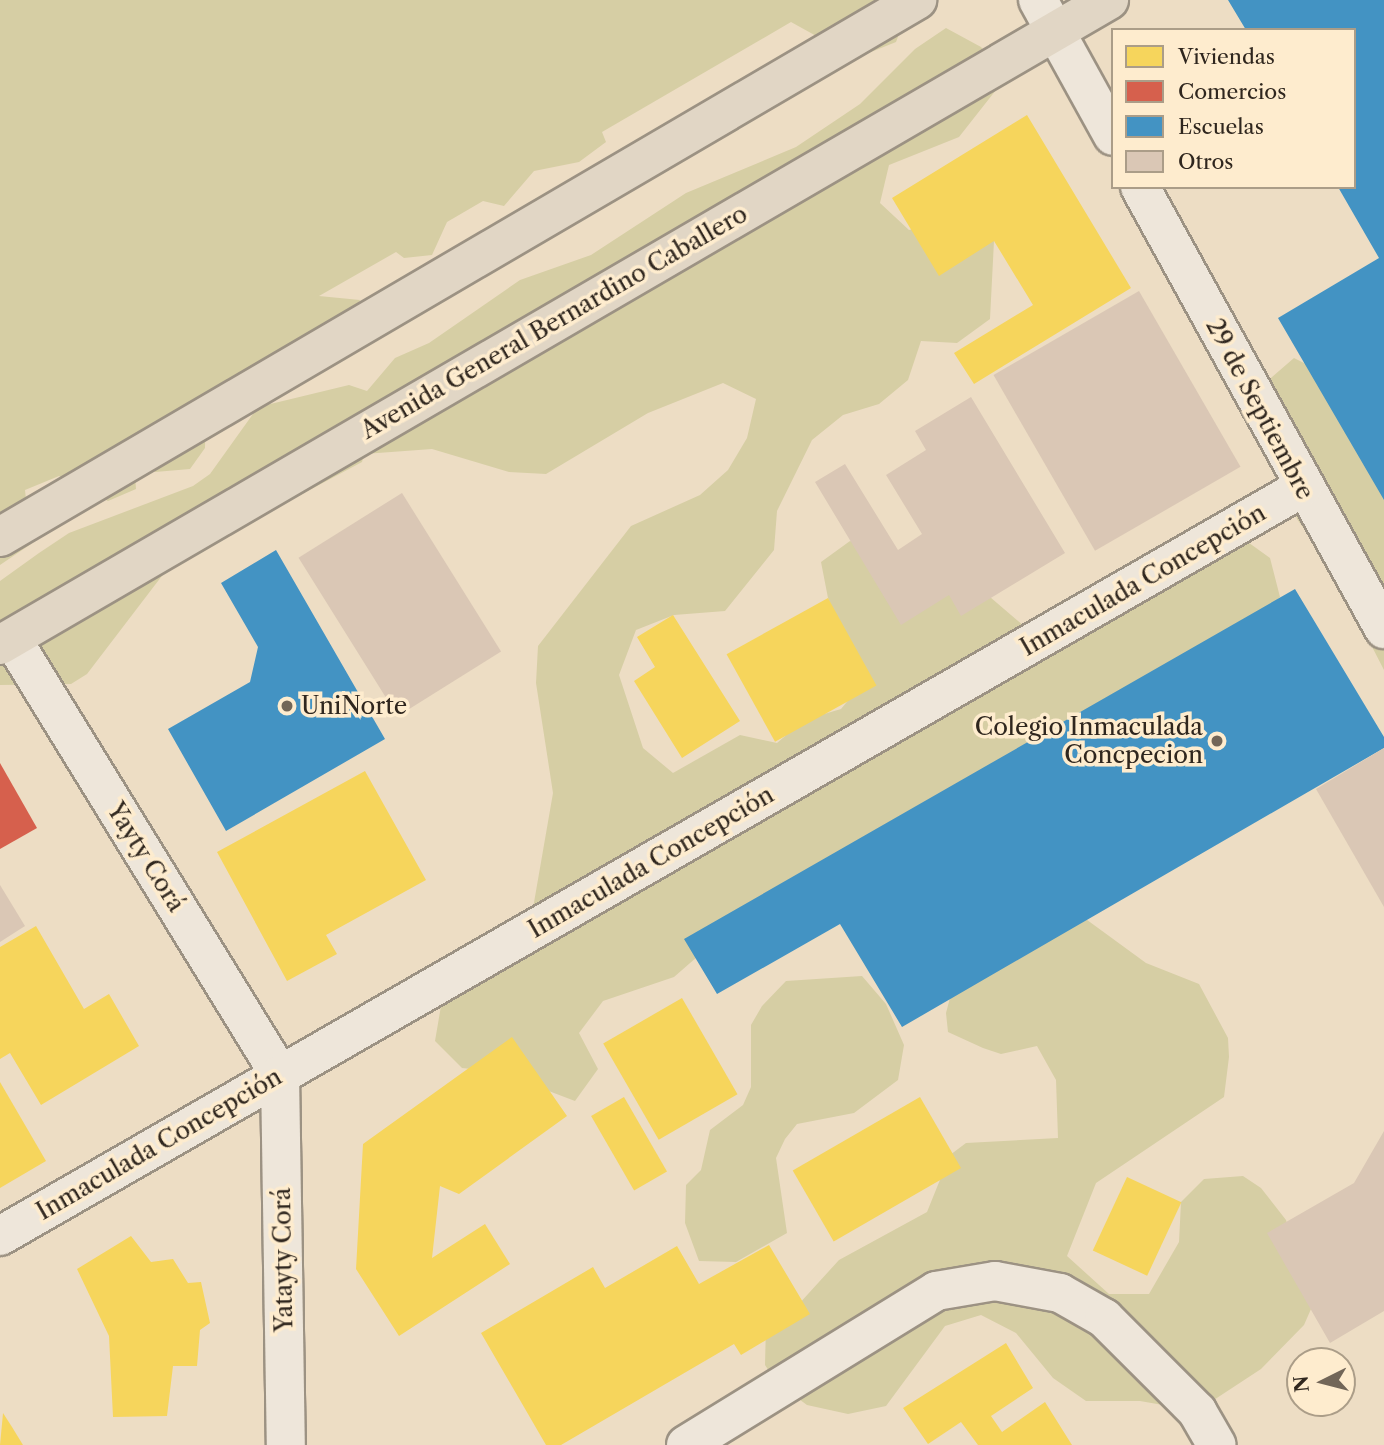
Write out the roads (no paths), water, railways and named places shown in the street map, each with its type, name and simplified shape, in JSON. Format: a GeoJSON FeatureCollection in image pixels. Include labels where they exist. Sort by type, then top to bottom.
{"type":"FeatureCollection","features":[{"type":"Feature","properties":{"kind":"main road"},"geometry":{"type":"LineString","coordinates":[[0,537],[917,0]]}},
{"type":"Feature","properties":{"kind":"main road","name":"Avenida General Bernardino Caballero"},"geometry":{"type":"LineString","coordinates":[[6,642],[1047,16],[1109,0]]}},
{"type":"Feature","properties":{"kind":"street"},"geometry":{"type":"LineString","coordinates":[[1047,16],[1111,132]]}},
{"type":"Feature","properties":{"kind":"street","name":"29 de Septiembre"},"geometry":{"type":"LineString","coordinates":[[1141,189],[1302,488],[1384,629]]}},
{"type":"Feature","properties":{"kind":"street","name":"Inmaculada Concepción"},"geometry":{"type":"LineString","coordinates":[[0,1236],[1302,488]]}},
{"type":"Feature","properties":{"kind":"street","name":"Yayty Corá"},"geometry":{"type":"LineString","coordinates":[[6,642],[280,1075]]}},
{"type":"Feature","properties":{"kind":"street","name":"Yatayty Corá"},"geometry":{"type":"LineString","coordinates":[[280,1075],[286,1445]]}},
{"type":"Feature","properties":{"kind":"street"},"geometry":{"type":"LineString","coordinates":[[686,1445],[936,1291],[995,1282],[1060,1293],[1104,1318],[1197,1411],[1217,1445]]}},
{"type":"Feature","properties":{"kind":"place","name":"UniNorte"},"geometry":{"type":"Point","coordinates":[287,706]}},
{"type":"Feature","properties":{"kind":"place","name":"Colegio Inmaculada Concpecion"},"geometry":{"type":"Point","coordinates":[1217,741]}}]}
